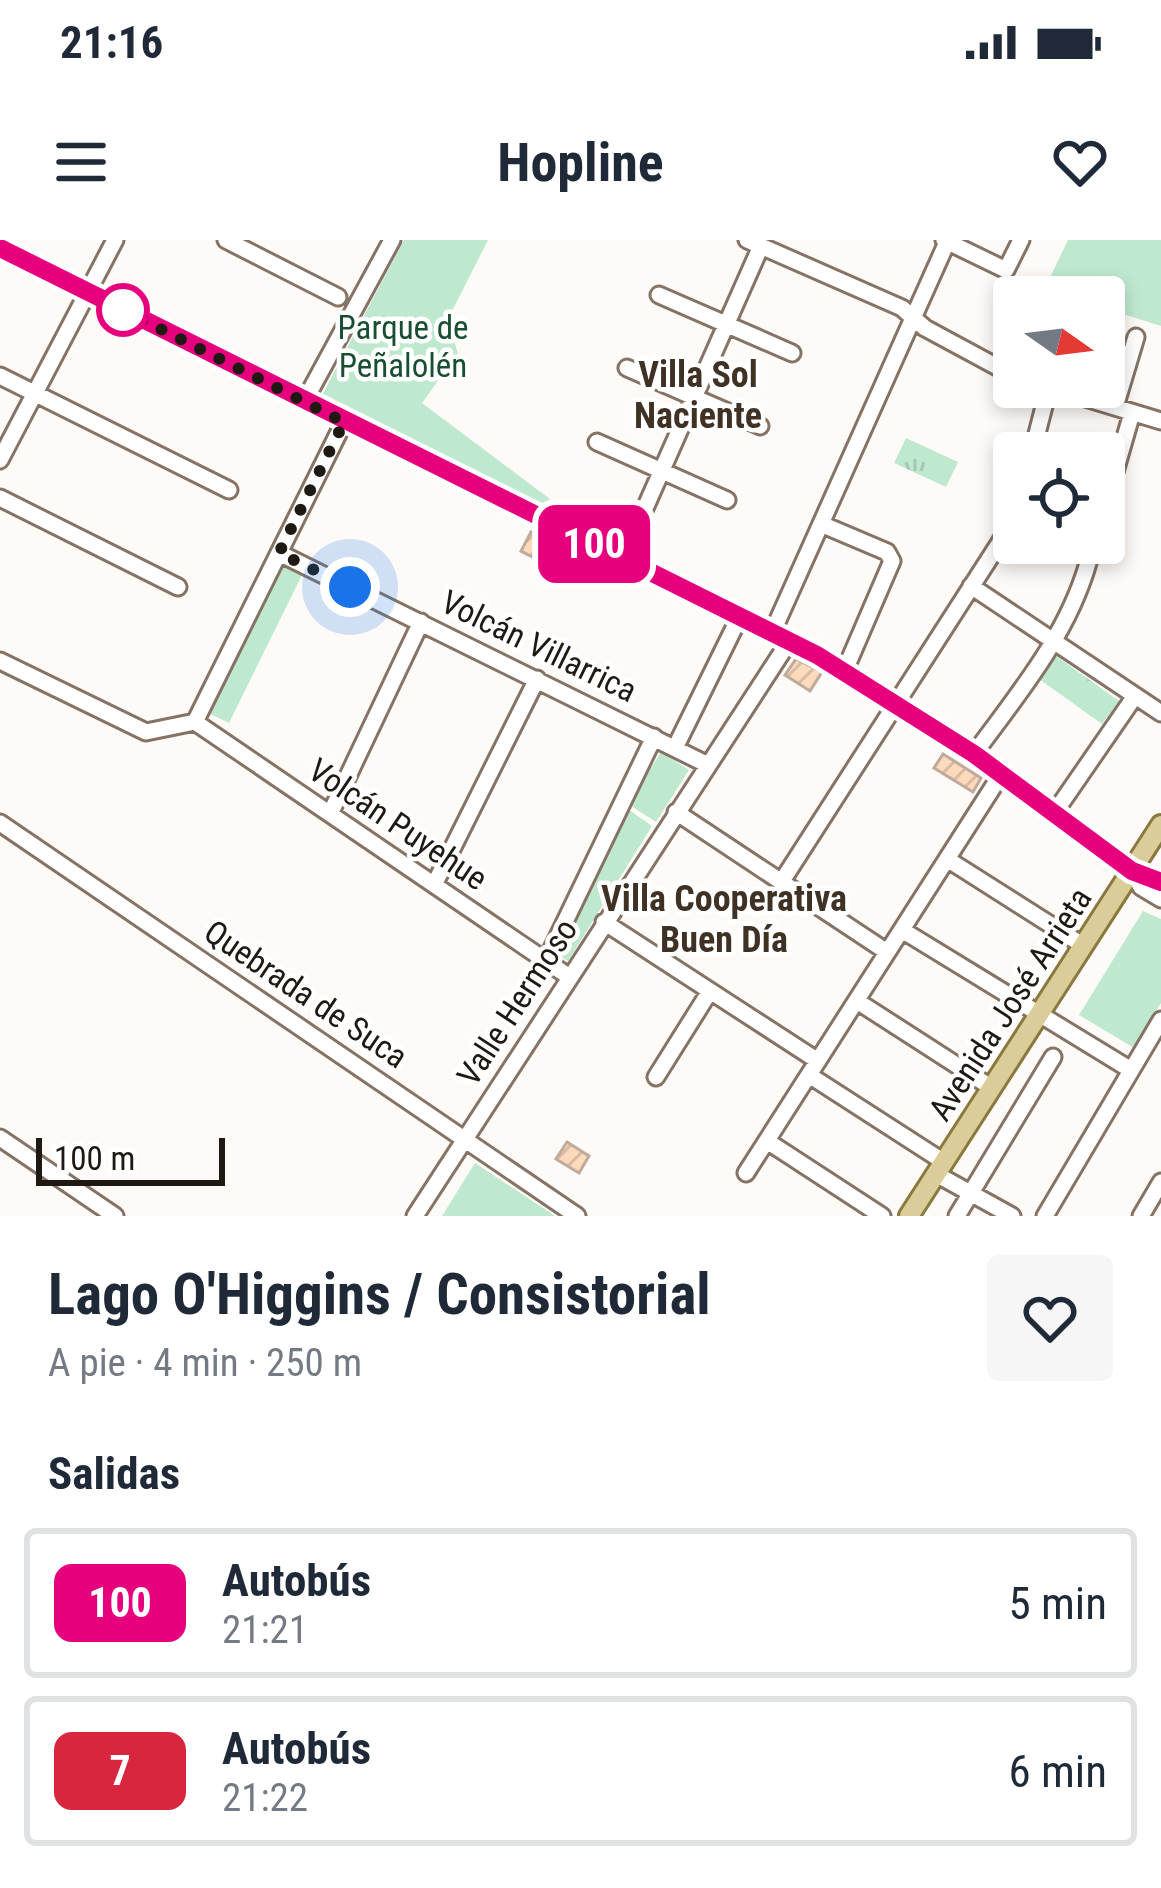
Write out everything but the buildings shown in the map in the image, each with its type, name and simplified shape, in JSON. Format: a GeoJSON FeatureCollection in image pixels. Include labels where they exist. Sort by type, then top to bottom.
{"type":"FeatureCollection","features":[{"type":"Feature","properties":{"kind":"main road","name":"Avenida José Arrieta"},"geometry":{"type":"LineString","coordinates":[[909,1216],[1161,824]]}},
{"type":"Feature","properties":{"kind":"street"},"geometry":{"type":"LineString","coordinates":[[0,460],[115,240]]}},
{"type":"Feature","properties":{"kind":"street"},"geometry":{"type":"LineString","coordinates":[[226,240],[338,297]]}},
{"type":"Feature","properties":{"kind":"street"},"geometry":{"type":"LineString","coordinates":[[304,402],[392,240]]}},
{"type":"Feature","properties":{"kind":"street"},"geometry":{"type":"LineString","coordinates":[[773,631],[946,240],[1006,270],[1021,240]]}},
{"type":"Feature","properties":{"kind":"street"},"geometry":{"type":"LineString","coordinates":[[623,558],[726,324],[754,243],[902,308],[993,364]]}},
{"type":"Feature","properties":{"kind":"street"},"geometry":{"type":"LineString","coordinates":[[0,248],[845,670],[1002,773],[1132,871],[1161,882]]}},
{"type":"Feature","properties":{"kind":"street"},"geometry":{"type":"LineString","coordinates":[[659,295],[792,353]]}},
{"type":"Feature","properties":{"kind":"street"},"geometry":{"type":"LineString","coordinates":[[1119,432],[1136,338]]}},
{"type":"Feature","properties":{"kind":"street"},"geometry":{"type":"LineString","coordinates":[[627,368],[760,427]]}},
{"type":"Feature","properties":{"kind":"street"},"geometry":{"type":"LineString","coordinates":[[0,376],[229,490]]}},
{"type":"Feature","properties":{"kind":"street"},"geometry":{"type":"LineString","coordinates":[[1117,408],[1161,421]]}},
{"type":"Feature","properties":{"kind":"street"},"geometry":{"type":"LineString","coordinates":[[0,661],[146,732],[195,722],[344,422]]}},
{"type":"Feature","properties":{"kind":"street"},"geometry":{"type":"LineString","coordinates":[[597,442],[728,500]]}},
{"type":"Feature","properties":{"kind":"street"},"geometry":{"type":"LineString","coordinates":[[0,498],[178,587]]}},
{"type":"Feature","properties":{"kind":"street"},"geometry":{"type":"LineString","coordinates":[[820,524],[887,552],[892,562],[845,670]]}},
{"type":"Feature","properties":{"kind":"street","name":"Volcán Villarrica"},"geometry":{"type":"LineString","coordinates":[[279,553],[706,764]]}},
{"type":"Feature","properties":{"kind":"street"},"geometry":{"type":"LineString","coordinates":[[782,881],[993,553]]}},
{"type":"Feature","properties":{"kind":"street"},"geometry":{"type":"LineString","coordinates":[[974,754],[1076,606],[1088,564]]}},
{"type":"Feature","properties":{"kind":"street"},"geometry":{"type":"LineString","coordinates":[[971,586],[1161,713]]}},
{"type":"Feature","properties":{"kind":"street"},"geometry":{"type":"LineString","coordinates":[[675,748],[740,616]]}},
{"type":"Feature","properties":{"kind":"street"},"geometry":{"type":"LineString","coordinates":[[330,814],[421,622]]}},
{"type":"Feature","properties":{"kind":"street","name":"Valle Hermoso"},"geometry":{"type":"LineString","coordinates":[[415,1216],[790,640]]}},
{"type":"Feature","properties":{"kind":"street"},"geometry":{"type":"LineString","coordinates":[[434,885],[537,679]]}},
{"type":"Feature","properties":{"kind":"street"},"geometry":{"type":"LineString","coordinates":[[1055,812],[1135,696]]}},
{"type":"Feature","properties":{"kind":"street","name":"Volcán Puyehue"},"geometry":{"type":"LineString","coordinates":[[195,722],[568,976]]}},
{"type":"Feature","properties":{"kind":"street","name":"Valle Hermoso"},"geometry":{"type":"LineString","coordinates":[[546,961],[654,737]]}},
{"type":"Feature","properties":{"kind":"street"},"geometry":{"type":"LineString","coordinates":[[746,1173],[1002,773]]}},
{"type":"Feature","properties":{"kind":"street"},"geometry":{"type":"LineString","coordinates":[[676,812],[887,952]]}},
{"type":"Feature","properties":{"kind":"street","name":"Quebrada de Suca"},"geometry":{"type":"LineString","coordinates":[[0,823],[577,1216]]}},
{"type":"Feature","properties":{"kind":"street"},"geometry":{"type":"LineString","coordinates":[[947,859],[1084,946]]}},
{"type":"Feature","properties":{"kind":"street"},"geometry":{"type":"LineString","coordinates":[[1132,871],[1141,887],[1161,899]]}},
{"type":"Feature","properties":{"kind":"street"},"geometry":{"type":"LineString","coordinates":[[604,922],[710,991],[970,1193],[1012,1216]]}},
{"type":"Feature","properties":{"kind":"street"},"geometry":{"type":"LineString","coordinates":[[902,929],[1038,1017],[1131,1070]]}},
{"type":"Feature","properties":{"kind":"street"},"geometry":{"type":"LineString","coordinates":[[656,1077],[710,991]]}},
{"type":"Feature","properties":{"kind":"street"},"geometry":{"type":"LineString","coordinates":[[857,1001],[992,1088]]}},
{"type":"Feature","properties":{"kind":"street"},"geometry":{"type":"LineString","coordinates":[[1045,1216],[1161,1020]]}},
{"type":"Feature","properties":{"kind":"street"},"geometry":{"type":"LineString","coordinates":[[957,1216],[1053,1057]]}},
{"type":"Feature","properties":{"kind":"street"},"geometry":{"type":"LineString","coordinates":[[0,1138],[115,1216]]}},
{"type":"Feature","properties":{"kind":"street"},"geometry":{"type":"LineString","coordinates":[[766,1142],[883,1216]]}},
{"type":"Feature","properties":{"kind":"street"},"geometry":{"type":"LineString","coordinates":[[1142,1216],[1161,1182]]}},
{"type":"Feature","properties":{"kind":"green space","name":"Parque de Peñalolén"},"geometry":{"type":"Polygon","coordinates":[[[404,240],[488,240],[447,321],[458,353],[422,403],[550,499],[547,506],[319,401],[404,240]]]}},
{"type":"Feature","properties":{"kind":"green space"},"geometry":{"type":"Polygon","coordinates":[[[1068,240],[1161,240],[1161,326],[1125,315],[1125,276],[1051,276],[1068,240]]]}},
{"type":"Feature","properties":{"kind":"green space"},"geometry":{"type":"Polygon","coordinates":[[[906,438],[958,462],[946,487],[894,463],[906,438]]]}},
{"type":"Feature","properties":{"kind":"green space"},"geometry":{"type":"Polygon","coordinates":[[[280,562],[303,573],[229,723],[206,712],[280,562]]]}},
{"type":"Feature","properties":{"kind":"green space"},"geometry":{"type":"Polygon","coordinates":[[[1056,656],[1119,701],[1102,724],[1039,679],[1056,656]]]}},
{"type":"Feature","properties":{"kind":"green space"},"geometry":{"type":"Polygon","coordinates":[[[661,752],[689,770],[656,822],[628,804],[661,752]]]}},
{"type":"Feature","properties":{"kind":"green space"},"geometry":{"type":"Polygon","coordinates":[[[625,807],[652,826],[568,961],[556,954],[625,807]]]}},
{"type":"Feature","properties":{"kind":"green space"},"geometry":{"type":"Polygon","coordinates":[[[1143,911],[1161,919],[1161,1003],[1134,1048],[1079,1015],[1143,911]]]}},
{"type":"Feature","properties":{"kind":"green space"},"geometry":{"type":"Polygon","coordinates":[[[475,1163],[555,1216],[442,1216],[475,1163]]]}},
{"type":"Feature","properties":{"kind":"bus line","name":"100"},"geometry":{"type":"LineString","coordinates":[[0,248],[845,670],[974,754],[1132,871],[1161,882]]}},
{"type":"Feature","properties":{"kind":"district","name":"Villa Sol Naciente"},"geometry":{"type":"Point","coordinates":[698,396]}},
{"type":"Feature","properties":{"kind":"district","name":"Villa Cooperativa Buen Día"},"geometry":{"type":"Point","coordinates":[724,920]}},
{"type":"Feature","properties":{"kind":"route"},"geometry":{"type":"LineString","coordinates":[[123,310],[344,422],[279,553],[350,587]]}}]}
